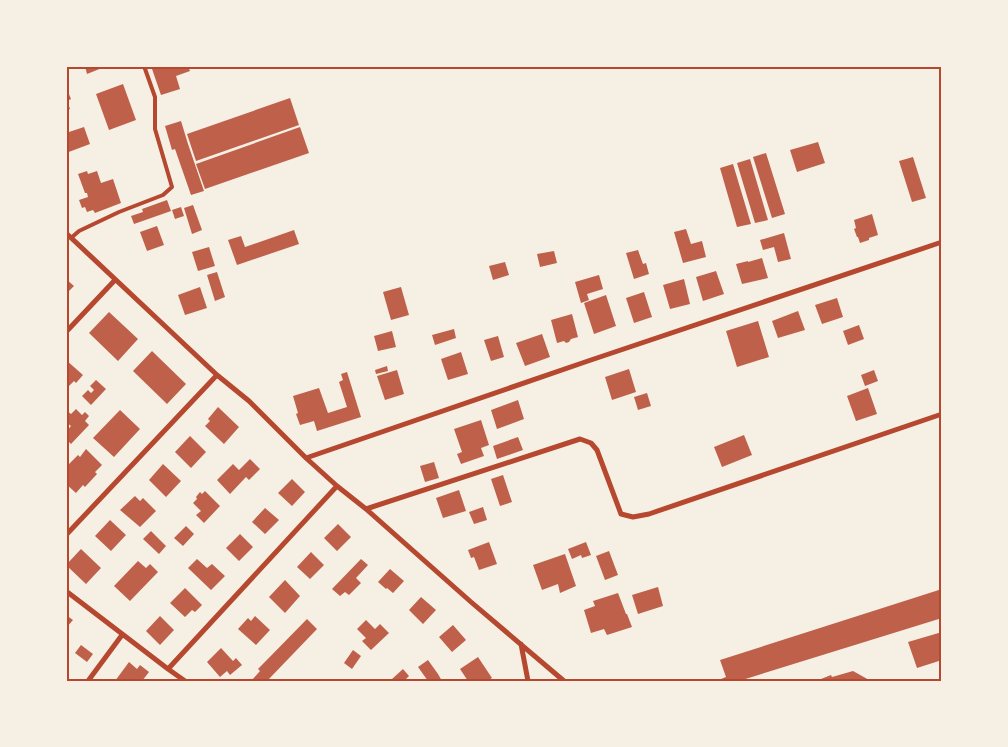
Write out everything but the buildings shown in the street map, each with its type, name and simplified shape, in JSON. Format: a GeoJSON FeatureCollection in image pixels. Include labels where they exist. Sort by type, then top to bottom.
{"type":"FeatureCollection","features":[{"type":"Feature","properties":{"kind":"street"},"geometry":{"type":"LineString","coordinates":[[66,233],[217,375],[249,401],[337,486],[564,681]]}},
{"type":"Feature","properties":{"kind":"street"},"geometry":{"type":"LineString","coordinates":[[306,458],[942,242]]}},
{"type":"Feature","properties":{"kind":"street"},"geometry":{"type":"LineString","coordinates":[[66,332],[115,280]]}},
{"type":"Feature","properties":{"kind":"street"},"geometry":{"type":"LineString","coordinates":[[66,535],[217,375]]}},
{"type":"Feature","properties":{"kind":"street"},"geometry":{"type":"LineString","coordinates":[[366,509],[580,439],[591,443],[597,450],[621,514],[633,518],[942,414]]}},
{"type":"Feature","properties":{"kind":"street"},"geometry":{"type":"LineString","coordinates":[[168,669],[337,486]]}},
{"type":"Feature","properties":{"kind":"street"},"geometry":{"type":"LineString","coordinates":[[66,591],[185,681]]}},
{"type":"Feature","properties":{"kind":"street"},"geometry":{"type":"LineString","coordinates":[[88,681],[122,635]]}},
{"type":"Feature","properties":{"kind":"street"},"geometry":{"type":"LineString","coordinates":[[521,644],[528,681]]}},
{"type":"Feature","properties":{"kind":"lane"},"geometry":{"type":"LineString","coordinates":[[71,238],[79,231],[119,212],[163,195],[172,187],[155,129],[155,97],[144,66]]}}]}
